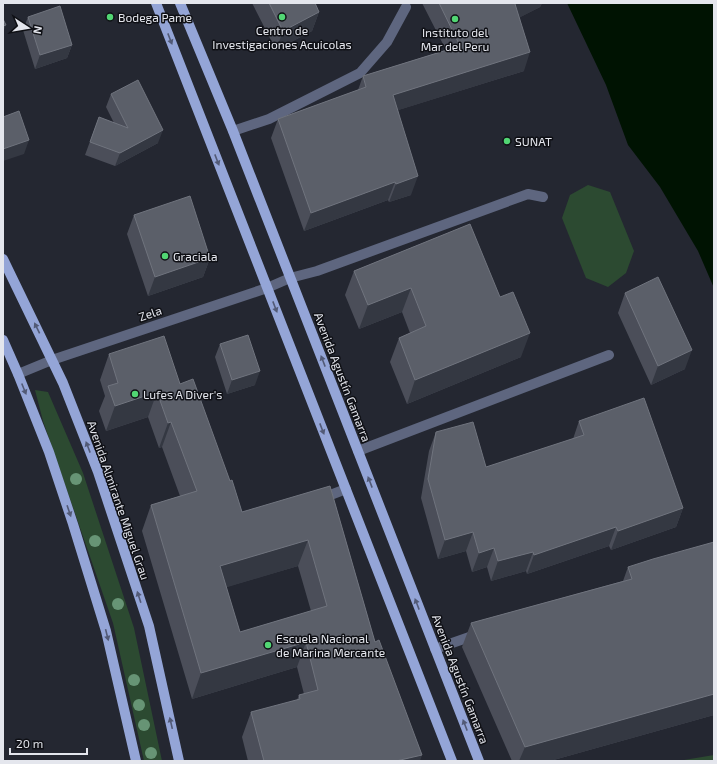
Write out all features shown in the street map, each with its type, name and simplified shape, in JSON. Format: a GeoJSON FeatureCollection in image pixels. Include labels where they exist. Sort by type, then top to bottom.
{"type":"FeatureCollection","features":[{"type":"Feature","properties":{"kind":"main road"},"geometry":{"type":"LineString","coordinates":[[156,3],[452,761]]}},
{"type":"Feature","properties":{"kind":"main road","name":"Avenida Agustín Gamarra"},"geometry":{"type":"LineString","coordinates":[[180,3],[233,131],[479,761]]}},
{"type":"Feature","properties":{"kind":"main road","name":"Avenida Almirante Miguel Grau"},"geometry":{"type":"LineString","coordinates":[[3,259],[63,383],[98,472],[149,626],[179,761]]}},
{"type":"Feature","properties":{"kind":"main road"},"geometry":{"type":"LineString","coordinates":[[3,340],[18,374],[51,460],[106,631],[136,761]]}},
{"type":"Feature","properties":{"kind":"street"},"geometry":{"type":"LineString","coordinates":[[233,131],[269,119],[360,73],[387,42],[406,7]]}},
{"type":"Feature","properties":{"kind":"street","name":"Zela"},"geometry":{"type":"LineString","coordinates":[[18,374],[52,360],[267,288],[290,278],[317,271],[528,194],[543,197]]}},
{"type":"Feature","properties":{"kind":"street"},"geometry":{"type":"LineString","coordinates":[[358,451],[609,355]]}},
{"type":"Feature","properties":{"kind":"street"},"geometry":{"type":"LineString","coordinates":[[311,503],[346,489]]}},
{"type":"Feature","properties":{"kind":"street"},"geometry":{"type":"LineString","coordinates":[[435,649],[485,632]]}},
{"type":"Feature","properties":{"kind":"green space"},"geometry":{"type":"Polygon","coordinates":[[[588,185],[610,192],[634,251],[626,273],[608,287],[586,278],[562,218],[570,195],[588,185]]]}},
{"type":"Feature","properties":{"kind":"green space"},"geometry":{"type":"Polygon","coordinates":[[[35,390],[48,392],[83,473],[134,628],[162,761],[144,761],[113,623],[43,421],[35,390]]]}},
{"type":"Feature","properties":{"kind":"green space"},"geometry":{"type":"Polygon","coordinates":[[[714,755],[714,761],[678,761],[714,755]]]}},
{"type":"Feature","properties":{"kind":"shaded area"},"geometry":{"type":"Polygon","coordinates":[[[567,3],[714,3],[714,288],[698,251],[660,187],[628,145],[606,85],[567,3]]]}},
{"type":"Feature","properties":{"kind":"building"},"geometry":{"type":"Polygon","coordinates":[[[269,3],[315,3],[319,12],[283,31],[269,3]]]}},
{"type":"Feature","properties":{"kind":"building"},"geometry":{"type":"Polygon","coordinates":[[[439,3],[517,3],[515,4],[530,52],[393,95],[418,176],[396,184],[395,182],[311,213],[278,119],[366,87],[363,76],[460,46],[439,3]]]}},
{"type":"Feature","properties":{"kind":"building"},"geometry":{"type":"Polygon","coordinates":[[[60,6],[72,45],[40,55],[28,17],[60,6]]]}},
{"type":"Feature","properties":{"kind":"building"},"geometry":{"type":"Polygon","coordinates":[[[3,19],[6,25],[3,26],[3,19]]]}},
{"type":"Feature","properties":{"kind":"building"},"geometry":{"type":"Polygon","coordinates":[[[138,80],[163,130],[120,153],[90,142],[99,117],[128,128],[111,94],[138,80]]]}},
{"type":"Feature","properties":{"kind":"building"},"geometry":{"type":"Polygon","coordinates":[[[19,111],[29,140],[3,149],[3,117],[19,111]]]}},
{"type":"Feature","properties":{"kind":"building"},"geometry":{"type":"Polygon","coordinates":[[[190,196],[210,258],[155,277],[134,215],[190,196]]]}},
{"type":"Feature","properties":{"kind":"building"},"geometry":{"type":"Polygon","coordinates":[[[470,224],[500,297],[513,292],[530,333],[415,380],[399,338],[426,326],[411,288],[368,305],[354,271],[470,224]]]}},
{"type":"Feature","properties":{"kind":"building"},"geometry":{"type":"Polygon","coordinates":[[[658,277],[692,350],[658,366],[625,293],[658,277]]]}},
{"type":"Feature","properties":{"kind":"building"},"geometry":{"type":"Polygon","coordinates":[[[248,335],[260,371],[232,380],[220,344],[248,335]]]}},
{"type":"Feature","properties":{"kind":"building","name":"Escuela Nacional de Marina Mercante"},"geometry":{"type":"Polygon","coordinates":[[[164,336],[180,384],[193,379],[230,481],[232,480],[242,512],[330,486],[375,642],[379,640],[422,755],[396,761],[264,761],[251,712],[300,699],[299,695],[318,690],[306,642],[201,673],[151,505],[197,491],[171,422],[168,423],[157,392],[115,406],[108,386],[118,383],[109,354],[164,336]],[[308,540],[220,566],[240,632],[327,606],[308,540]]]}},
{"type":"Feature","properties":{"kind":"building"},"geometry":{"type":"Polygon","coordinates":[[[644,398],[683,508],[618,531],[616,527],[534,555],[533,552],[498,561],[494,548],[479,553],[473,532],[445,540],[428,479],[436,432],[473,422],[486,467],[584,435],[579,421],[644,398]]]}},
{"type":"Feature","properties":{"kind":"building"},"geometry":{"type":"Polygon","coordinates":[[[714,542],[714,694],[525,747],[471,623],[632,579],[628,567],[714,542]]]}},
{"type":"Feature","properties":{"kind":"place","name":"Bodega Pame"},"geometry":{"type":"Point","coordinates":[110,17]}},
{"type":"Feature","properties":{"kind":"place","name":"Centro de Investigaciones Acuicolas"},"geometry":{"type":"Point","coordinates":[282,17]}},
{"type":"Feature","properties":{"kind":"place","name":"Instituto del Mar del Peru"},"geometry":{"type":"Point","coordinates":[455,19]}},
{"type":"Feature","properties":{"kind":"place","name":"SUNAT"},"geometry":{"type":"Point","coordinates":[507,141]}},
{"type":"Feature","properties":{"kind":"place","name":"Graciala"},"geometry":{"type":"Point","coordinates":[165,256]}},
{"type":"Feature","properties":{"kind":"place","name":"Lufes A Diver's"},"geometry":{"type":"Point","coordinates":[135,394]}},
{"type":"Feature","properties":{"kind":"place","name":"Escuela Nacional de Marina Mercante"},"geometry":{"type":"Point","coordinates":[268,645]}}]}
